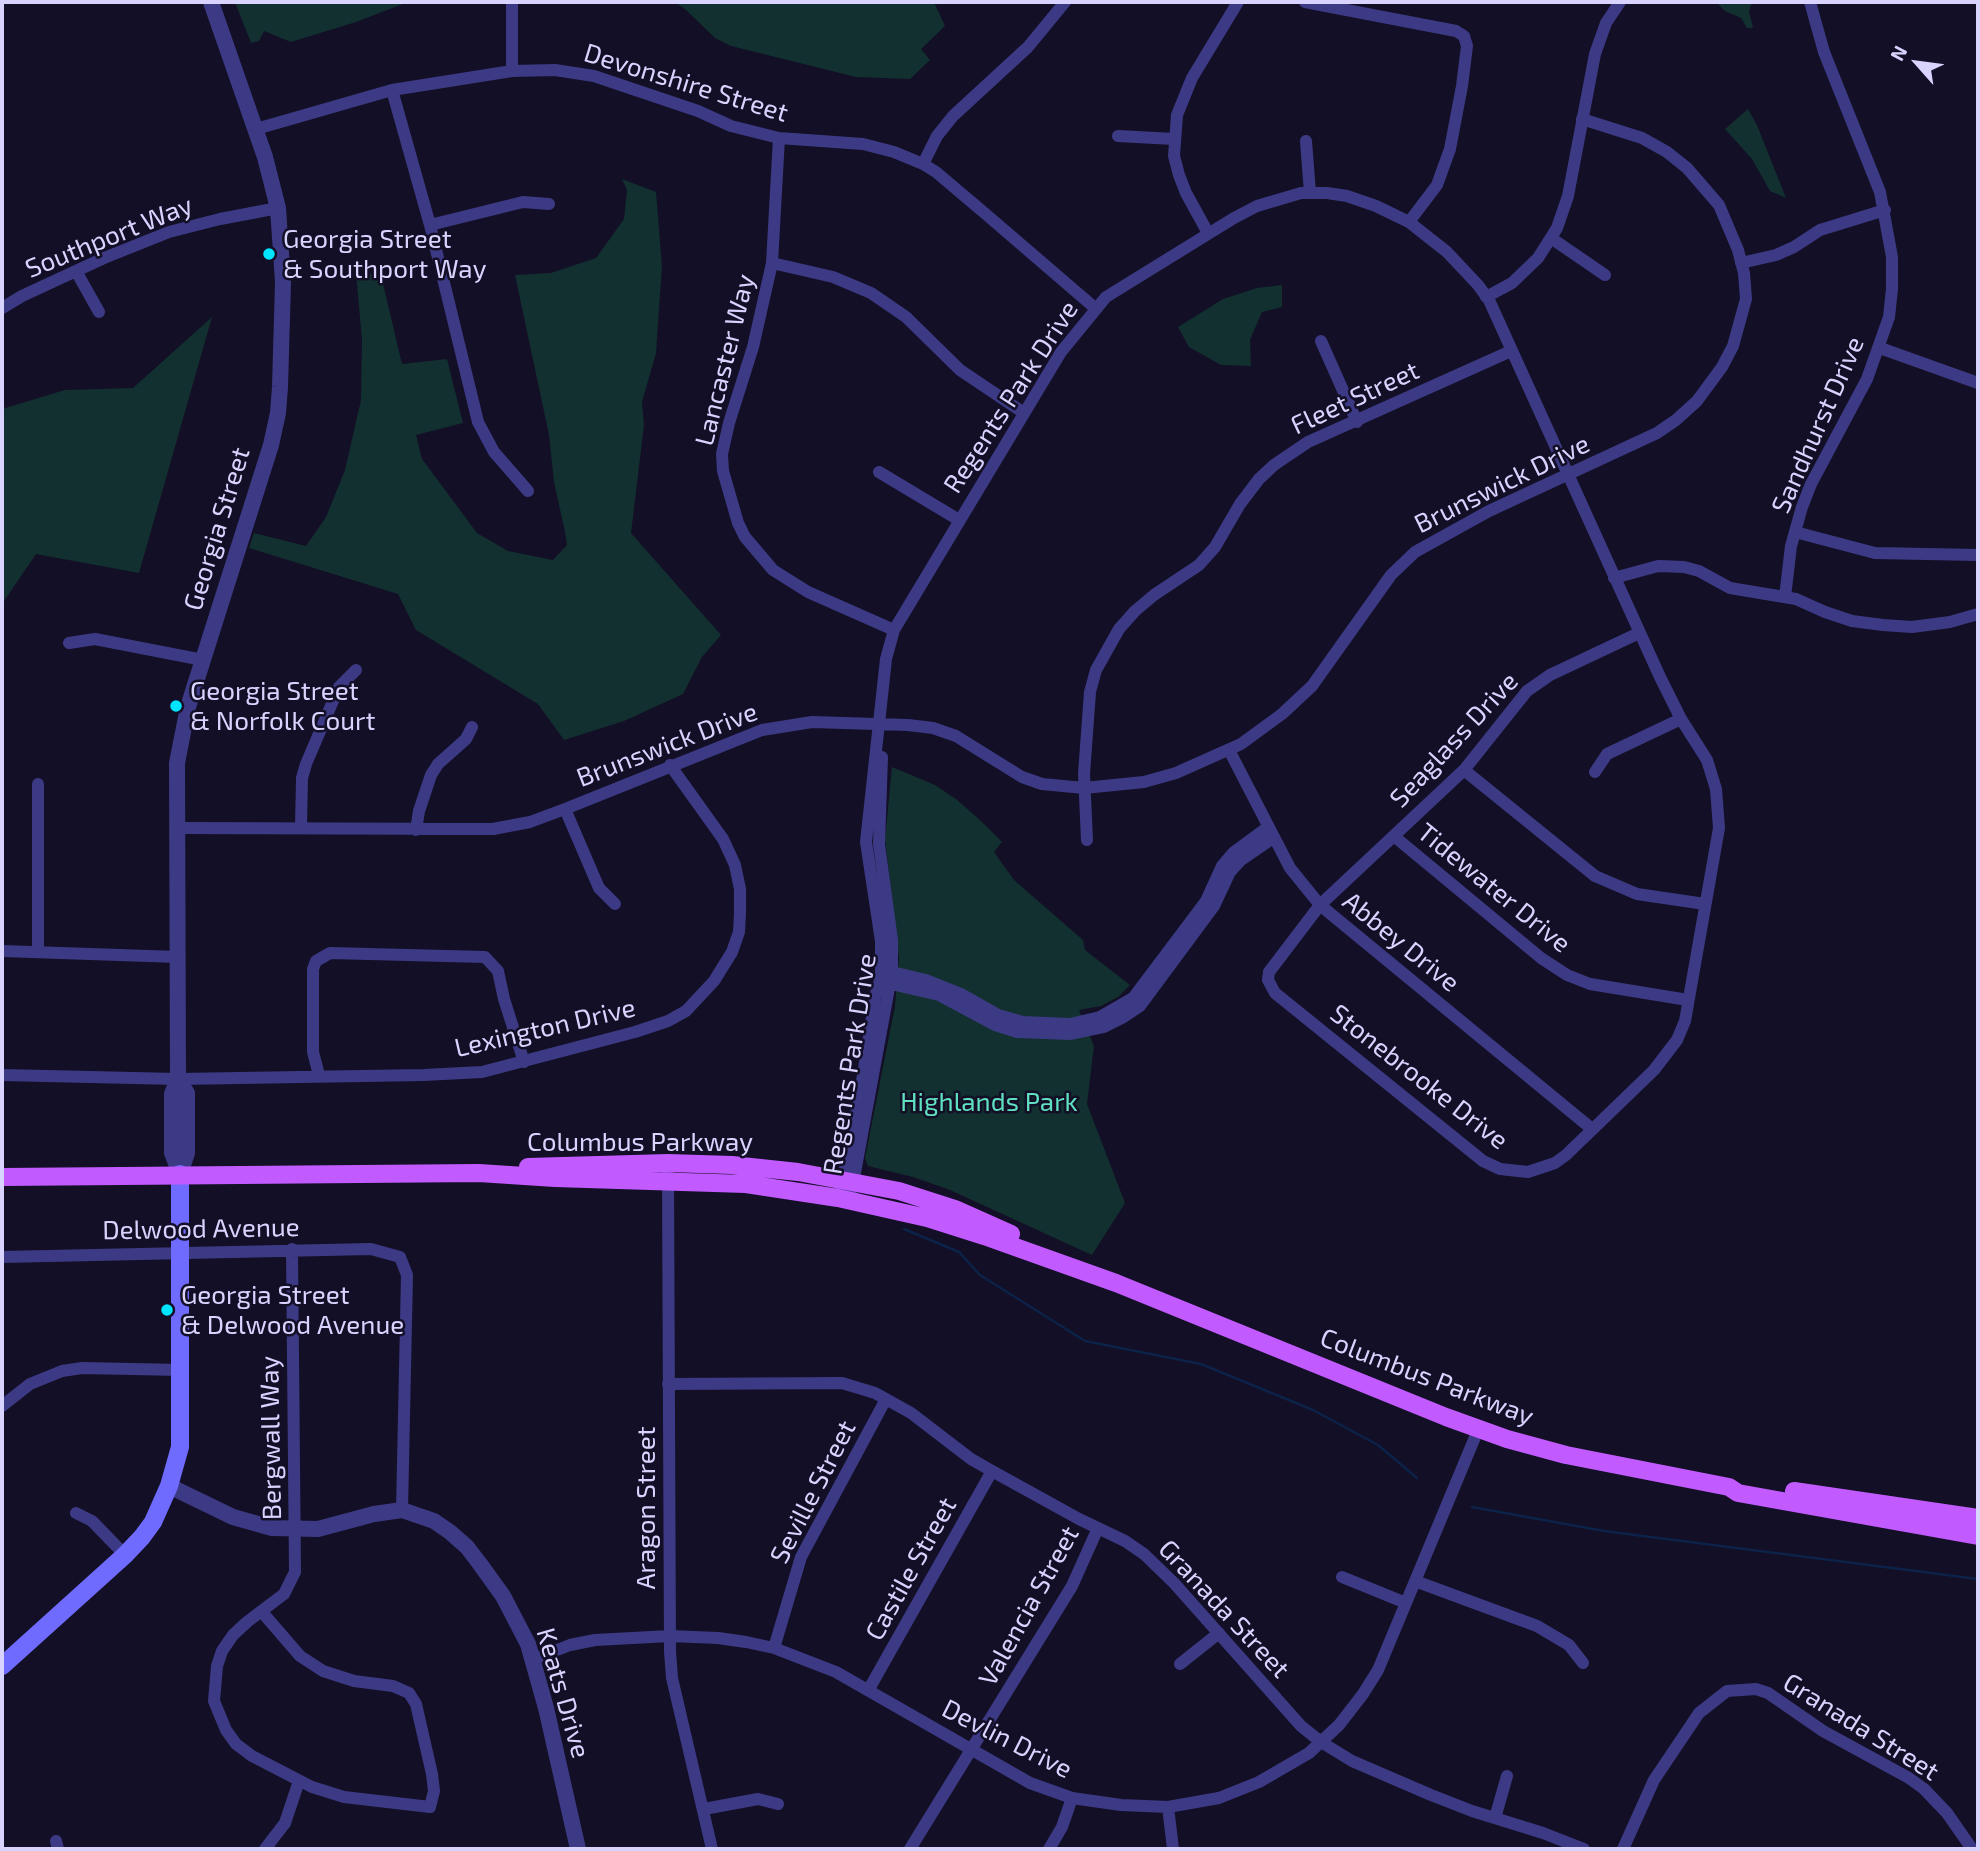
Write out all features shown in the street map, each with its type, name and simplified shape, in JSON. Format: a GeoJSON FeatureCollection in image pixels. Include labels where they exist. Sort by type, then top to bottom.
{"type":"FeatureCollection","features":[{"type":"Feature","properties":{"kind":"main road","name":"Columbus Parkway"},"geometry":{"type":"LineString","coordinates":[[2,1177],[479,1173],[524,1167],[668,1171],[744,1166],[899,1191],[955,1209],[1116,1283]]}},
{"type":"Feature","properties":{"kind":"main road","name":"Columbus Parkway"},"geometry":{"type":"LineString","coordinates":[[668,1171],[844,1199],[927,1218],[1116,1283],[1478,1430],[1566,1455],[1729,1487],[1738,1493],[1978,1536]]}},
{"type":"Feature","properties":{"kind":"main road","name":"Georgia Street"},"geometry":{"type":"LineString","coordinates":[[2,1666],[125,1555],[153,1522],[169,1486],[180,1447],[180,1174]]}},
{"type":"Feature","properties":{"kind":"main road","name":"Columbus Parkway"},"geometry":{"type":"LineString","coordinates":[[1729,1487],[1738,1483],[1978,1518]]}},
{"type":"Feature","properties":{"kind":"street","name":"Georgia Street"},"geometry":{"type":"LineString","coordinates":[[180,1174],[172,1153],[172,1094],[178,1079],[177,763],[181,736],[259,485],[278,413],[282,282],[278,208],[256,129],[211,2]]}},
{"type":"Feature","properties":{"kind":"street"},"geometry":{"type":"LineString","coordinates":[[512,2],[512,71]]}},
{"type":"Feature","properties":{"kind":"street"},"geometry":{"type":"LineString","coordinates":[[923,164],[937,136],[953,116],[1028,47],[1065,2]]}},
{"type":"Feature","properties":{"kind":"street"},"geometry":{"type":"LineString","coordinates":[[1208,233],[1186,193],[1174,156],[1177,115],[1192,78],[1238,2]]}},
{"type":"Feature","properties":{"kind":"street"},"geometry":{"type":"LineString","coordinates":[[1305,2],[1456,31],[1464,36],[1467,46],[1450,149],[1437,185],[1409,222]]}},
{"type":"Feature","properties":{"kind":"street"},"geometry":{"type":"LineString","coordinates":[[1486,297],[1512,283],[1538,258],[1557,228],[1568,195],[1595,54],[1606,23],[1620,2]]}},
{"type":"Feature","properties":{"kind":"street","name":"Sandhurst Drive"},"geometry":{"type":"LineString","coordinates":[[1785,597],[1791,546],[1811,484],[1867,379],[1880,348],[1889,317],[1892,289],[1892,257],[1880,192],[1824,52],[1810,2]]}},
{"type":"Feature","properties":{"kind":"street","name":"Devonshire Street"},"geometry":{"type":"LineString","coordinates":[[256,129],[393,90],[512,71],[555,70],[594,76],[698,111],[731,126],[779,138],[863,144],[894,152],[923,164],[936,172],[1095,308]]}},
{"type":"Feature","properties":{"kind":"street"},"geometry":{"type":"LineString","coordinates":[[393,90],[430,225],[478,422],[494,452],[528,491]]}},
{"type":"Feature","properties":{"kind":"street","name":"Brunswick Drive"},"geometry":{"type":"LineString","coordinates":[[177,828],[493,829],[530,822],[762,730],[812,722],[933,729],[956,736],[1022,777],[1042,784],[1084,788],[1144,782],[1176,773],[1241,744],[1282,714],[1312,686],[1391,575],[1415,552],[1489,510],[1657,433],[1697,401],[1722,367],[1733,345],[1746,299],[1738,250],[1719,205],[1687,168],[1667,152],[1642,138],[1582,119]]}},
{"type":"Feature","properties":{"kind":"street"},"geometry":{"type":"LineString","coordinates":[[1118,136],[1174,139]]}},
{"type":"Feature","properties":{"kind":"street","name":"Lancaster Way"},"geometry":{"type":"LineString","coordinates":[[779,138],[772,263],[754,347],[729,423],[722,454],[729,497],[745,537],[773,570],[808,592],[894,630]]}},
{"type":"Feature","properties":{"kind":"street"},"geometry":{"type":"LineString","coordinates":[[1306,141],[1310,193]]}},
{"type":"Feature","properties":{"kind":"street","name":"Regents Park Drive"},"geometry":{"type":"LineString","coordinates":[[844,1199],[888,978],[866,842],[886,659],[894,630],[1061,352],[1106,297],[1208,233],[1257,206],[1281,197],[1310,193],[1347,196],[1409,222],[1447,252],[1486,297],[1614,578]]}},
{"type":"Feature","properties":{"kind":"street"},"geometry":{"type":"LineString","coordinates":[[430,225],[523,202],[549,204]]}},
{"type":"Feature","properties":{"kind":"street","name":"Southport Way"},"geometry":{"type":"LineString","coordinates":[[2,309],[22,296],[76,271],[169,232],[278,208]]}},
{"type":"Feature","properties":{"kind":"street"},"geometry":{"type":"LineString","coordinates":[[1741,263],[1776,255],[1820,230],[1885,210]]}},
{"type":"Feature","properties":{"kind":"street"},"geometry":{"type":"LineString","coordinates":[[1551,238],[1605,275]]}},
{"type":"Feature","properties":{"kind":"street"},"geometry":{"type":"LineString","coordinates":[[772,263],[833,277],[871,293],[906,317],[960,370],[1024,413]]}},
{"type":"Feature","properties":{"kind":"street"},"geometry":{"type":"LineString","coordinates":[[76,271],[99,312]]}},
{"type":"Feature","properties":{"kind":"street"},"geometry":{"type":"LineString","coordinates":[[1321,341],[1357,422]]}},
{"type":"Feature","properties":{"kind":"street"},"geometry":{"type":"LineString","coordinates":[[1880,348],[1978,383]]}},
{"type":"Feature","properties":{"kind":"street","name":"Fleet Street"},"geometry":{"type":"LineString","coordinates":[[1087,840],[1084,788],[1090,692],[1096,670],[1119,629],[1154,595],[1199,565],[1215,547],[1240,503],[1274,465],[1308,442],[1511,351]]}},
{"type":"Feature","properties":{"kind":"street"},"geometry":{"type":"LineString","coordinates":[[879,472],[959,520]]}},
{"type":"Feature","properties":{"kind":"street"},"geometry":{"type":"LineString","coordinates":[[1795,532],[1875,553],[1978,555]]}},
{"type":"Feature","properties":{"kind":"street"},"geometry":{"type":"LineString","coordinates":[[1614,578],[1639,570],[1670,565],[1699,571],[1730,588],[1785,597],[1843,618],[1883,625],[1912,627],[1950,622],[1978,614]]}},
{"type":"Feature","properties":{"kind":"street","name":"Stonebrooke Drive"},"geometry":{"type":"LineString","coordinates":[[1320,905],[1269,972],[1268,980],[1275,993],[1491,1166],[1515,1172],[1542,1168],[1566,1155],[1667,1056],[1685,1021],[1719,828],[1719,807],[1707,760],[1681,719],[1614,578]]}},
{"type":"Feature","properties":{"kind":"street","name":"Seaglass Drive"},"geometry":{"type":"LineString","coordinates":[[1320,905],[1464,770],[1527,691],[1550,675],[1639,633]]}},
{"type":"Feature","properties":{"kind":"street"},"geometry":{"type":"LineString","coordinates":[[69,643],[95,639],[203,660]]}},
{"type":"Feature","properties":{"kind":"street"},"geometry":{"type":"LineString","coordinates":[[301,827],[302,778],[306,764],[339,687],[356,670]]}},
{"type":"Feature","properties":{"kind":"street"},"geometry":{"type":"LineString","coordinates":[[1595,772],[1607,754],[1681,719]]}},
{"type":"Feature","properties":{"kind":"street"},"geometry":{"type":"LineString","coordinates":[[416,830],[419,811],[431,775],[438,764],[466,739],[472,727]]}},
{"type":"Feature","properties":{"kind":"street","name":"Abbey Drive"},"geometry":{"type":"LineString","coordinates":[[1229,750],[1290,868],[1320,905],[1592,1129]]}},
{"type":"Feature","properties":{"kind":"street","name":"Lexington Drive"},"geometry":{"type":"LineString","coordinates":[[2,1075],[178,1079],[482,1072],[667,1021],[686,1011],[714,981],[732,952],[739,932],[740,913],[740,889],[735,865],[723,839],[670,765]]}},
{"type":"Feature","properties":{"kind":"street"},"geometry":{"type":"LineString","coordinates":[[1464,770],[1595,876],[1637,894],[1705,904]]}},
{"type":"Feature","properties":{"kind":"street"},"geometry":{"type":"LineString","coordinates":[[38,784],[38,951]]}},
{"type":"Feature","properties":{"kind":"street"},"geometry":{"type":"LineString","coordinates":[[565,809],[594,879],[615,904]]}},
{"type":"Feature","properties":{"kind":"street"},"geometry":{"type":"LineString","coordinates":[[888,978],[943,985],[999,1015],[1023,1022],[1070,1024],[1100,1017],[1133,998],[1206,901],[1222,866],[1234,852],[1270,833]]}},
{"type":"Feature","properties":{"kind":"street","name":"Tidewater Drive"},"geometry":{"type":"LineString","coordinates":[[1395,837],[1541,958],[1567,975],[1590,984],[1688,1000]]}},
{"type":"Feature","properties":{"kind":"street"},"geometry":{"type":"LineString","coordinates":[[2,951],[178,957]]}},
{"type":"Feature","properties":{"kind":"street"},"geometry":{"type":"LineString","coordinates":[[319,1075],[313,1052],[313,970],[316,961],[330,953],[485,957],[498,971],[503,999],[524,1062]]}},
{"type":"Feature","properties":{"kind":"street","name":"Aragon Street"},"geometry":{"type":"LineString","coordinates":[[668,1171],[672,1678],[712,1849]]}},
{"type":"Feature","properties":{"kind":"street","name":"Delwood Avenue"},"geometry":{"type":"LineString","coordinates":[[2,1256],[371,1249],[400,1257],[407,1275],[401,1510]]}},
{"type":"Feature","properties":{"kind":"street","name":"Bergwall Way"},"geometry":{"type":"LineString","coordinates":[[262,1612],[300,1656],[323,1671],[354,1681],[393,1686],[410,1693],[416,1703],[432,1774],[434,1791],[430,1807],[344,1797],[299,1780],[252,1756],[236,1744],[226,1730],[214,1701],[217,1666],[222,1651],[233,1635],[284,1594],[295,1572],[292,1250]]}},
{"type":"Feature","properties":{"kind":"street"},"geometry":{"type":"LineString","coordinates":[[2,1406],[30,1384],[62,1371],[82,1368],[182,1370]]}},
{"type":"Feature","properties":{"kind":"street","name":"Granada Street"},"geometry":{"type":"LineString","coordinates":[[668,1384],[842,1383],[886,1399],[911,1413],[971,1459],[1125,1541],[1144,1554],[1174,1583],[1301,1726],[1321,1742],[1352,1761],[1408,1786],[1584,1849]]}},
{"type":"Feature","properties":{"kind":"street","name":"Seville Street"},"geometry":{"type":"LineString","coordinates":[[774,1648],[801,1557],[886,1399]]}},
{"type":"Feature","properties":{"kind":"street","name":"Devlin Drive"},"geometry":{"type":"LineString","coordinates":[[534,1659],[570,1645],[595,1640],[670,1636],[718,1638],[774,1648],[836,1672],[1031,1783],[1072,1798],[1121,1805],[1168,1807],[1219,1798],[1259,1782],[1299,1760],[1339,1725],[1373,1678],[1478,1430]]}},
{"type":"Feature","properties":{"kind":"street","name":"Castile Street"},"geometry":{"type":"LineString","coordinates":[[869,1689],[992,1471]]}},
{"type":"Feature","properties":{"kind":"street","name":"Keats Drive"},"geometry":{"type":"LineString","coordinates":[[169,1486],[233,1517],[272,1528],[318,1529],[373,1514],[401,1510],[434,1521],[467,1547],[503,1596],[534,1659],[578,1849]]}},
{"type":"Feature","properties":{"kind":"street"},"geometry":{"type":"LineString","coordinates":[[76,1513],[92,1521],[125,1555]]}},
{"type":"Feature","properties":{"kind":"street","name":"Valencia Street"},"geometry":{"type":"LineString","coordinates":[[910,1849],[1072,1586],[1098,1528]]}},
{"type":"Feature","properties":{"kind":"street"},"geometry":{"type":"LineString","coordinates":[[1342,1577],[1406,1603]]}},
{"type":"Feature","properties":{"kind":"street"},"geometry":{"type":"LineString","coordinates":[[1415,1581],[1537,1626],[1569,1645],[1583,1663]]}},
{"type":"Feature","properties":{"kind":"street"},"geometry":{"type":"LineString","coordinates":[[1180,1664],[1219,1633]]}},
{"type":"Feature","properties":{"kind":"street","name":"Granada Street"},"geometry":{"type":"LineString","coordinates":[[1623,1849],[1654,1780],[1699,1713],[1727,1691],[1756,1689],[1768,1693],[1823,1731],[1873,1756],[1924,1789],[1947,1813],[1972,1849]]}},
{"type":"Feature","properties":{"kind":"street"},"geometry":{"type":"LineString","coordinates":[[1496,1818],[1507,1776]]}},
{"type":"Feature","properties":{"kind":"street"},"geometry":{"type":"LineString","coordinates":[[265,1849],[285,1823],[299,1780]]}},
{"type":"Feature","properties":{"kind":"street"},"geometry":{"type":"LineString","coordinates":[[1049,1849],[1062,1827],[1072,1798]]}},
{"type":"Feature","properties":{"kind":"street"},"geometry":{"type":"LineString","coordinates":[[704,1809],[758,1799],[778,1804]]}},
{"type":"Feature","properties":{"kind":"street"},"geometry":{"type":"LineString","coordinates":[[1168,1807],[1173,1849]]}},
{"type":"Feature","properties":{"kind":"green space"},"geometry":{"type":"Polygon","coordinates":[[[235,2],[408,2],[356,22],[291,42],[264,31],[259,41],[251,43],[235,2]]]}},
{"type":"Feature","properties":{"kind":"green space"},"geometry":{"type":"Polygon","coordinates":[[[674,2],[934,2],[945,26],[921,49],[930,60],[910,79],[856,77],[731,46],[715,38],[674,2]]]}},
{"type":"Feature","properties":{"kind":"green space"},"geometry":{"type":"Polygon","coordinates":[[[1716,2],[1752,2],[1749,11],[1753,28],[1747,28],[1741,18],[1725,11],[1716,2]]]}},
{"type":"Feature","properties":{"kind":"green space"},"geometry":{"type":"Polygon","coordinates":[[[1748,109],[1786,198],[1770,191],[1752,159],[1725,129],[1748,109]]]}},
{"type":"Feature","properties":{"kind":"green space"},"geometry":{"type":"Polygon","coordinates":[[[622,179],[656,192],[662,266],[656,353],[642,402],[644,425],[631,533],[721,635],[702,657],[683,694],[624,721],[564,740],[538,704],[416,630],[398,594],[249,548],[254,533],[306,546],[326,517],[345,470],[361,400],[362,340],[356,273],[381,275],[402,364],[447,359],[463,423],[416,435],[422,459],[477,533],[508,551],[553,560],[567,545],[554,482],[549,435],[515,275],[551,273],[596,258],[624,219],[627,190],[622,179]]]}},
{"type":"Feature","properties":{"kind":"green space"},"geometry":{"type":"Polygon","coordinates":[[[1282,285],[1282,307],[1262,312],[1250,340],[1251,366],[1221,365],[1189,347],[1178,327],[1223,299],[1257,288],[1282,285]]]}},
{"type":"Feature","properties":{"kind":"green space"},"geometry":{"type":"Polygon","coordinates":[[[212,317],[139,573],[36,554],[2,604],[2,409],[65,390],[133,388],[212,317]]]}},
{"type":"Feature","properties":{"kind":"green space","name":"Highlands Park"},"geometry":{"type":"Polygon","coordinates":[[[892,767],[935,785],[981,821],[1002,842],[994,852],[1014,880],[1083,940],[1085,950],[1130,985],[1118,997],[1101,1006],[1079,1010],[1094,1046],[1087,1104],[1125,1203],[1092,1255],[950,1190],[868,1166],[865,1158],[895,1006],[899,958],[885,839],[892,767]]]}},
{"type":"Feature","properties":{"kind":"waterway"},"geometry":{"type":"LineString","coordinates":[[904,1229],[959,1252],[980,1275],[1085,1341],[1201,1364],[1313,1410],[1378,1445],[1417,1478]]}},
{"type":"Feature","properties":{"kind":"waterway"},"geometry":{"type":"LineString","coordinates":[[1472,1507],[1604,1531],[1978,1579]]}},
{"type":"Feature","properties":{"kind":"place","name":"Georgia Street & Southport Way"},"geometry":{"type":"Point","coordinates":[269,254]}},
{"type":"Feature","properties":{"kind":"place","name":"Georgia Street & Norfolk Court"},"geometry":{"type":"Point","coordinates":[176,706]}},
{"type":"Feature","properties":{"kind":"place","name":"Georgia Street & Delwood Avenue"},"geometry":{"type":"Point","coordinates":[167,1310]}}]}
